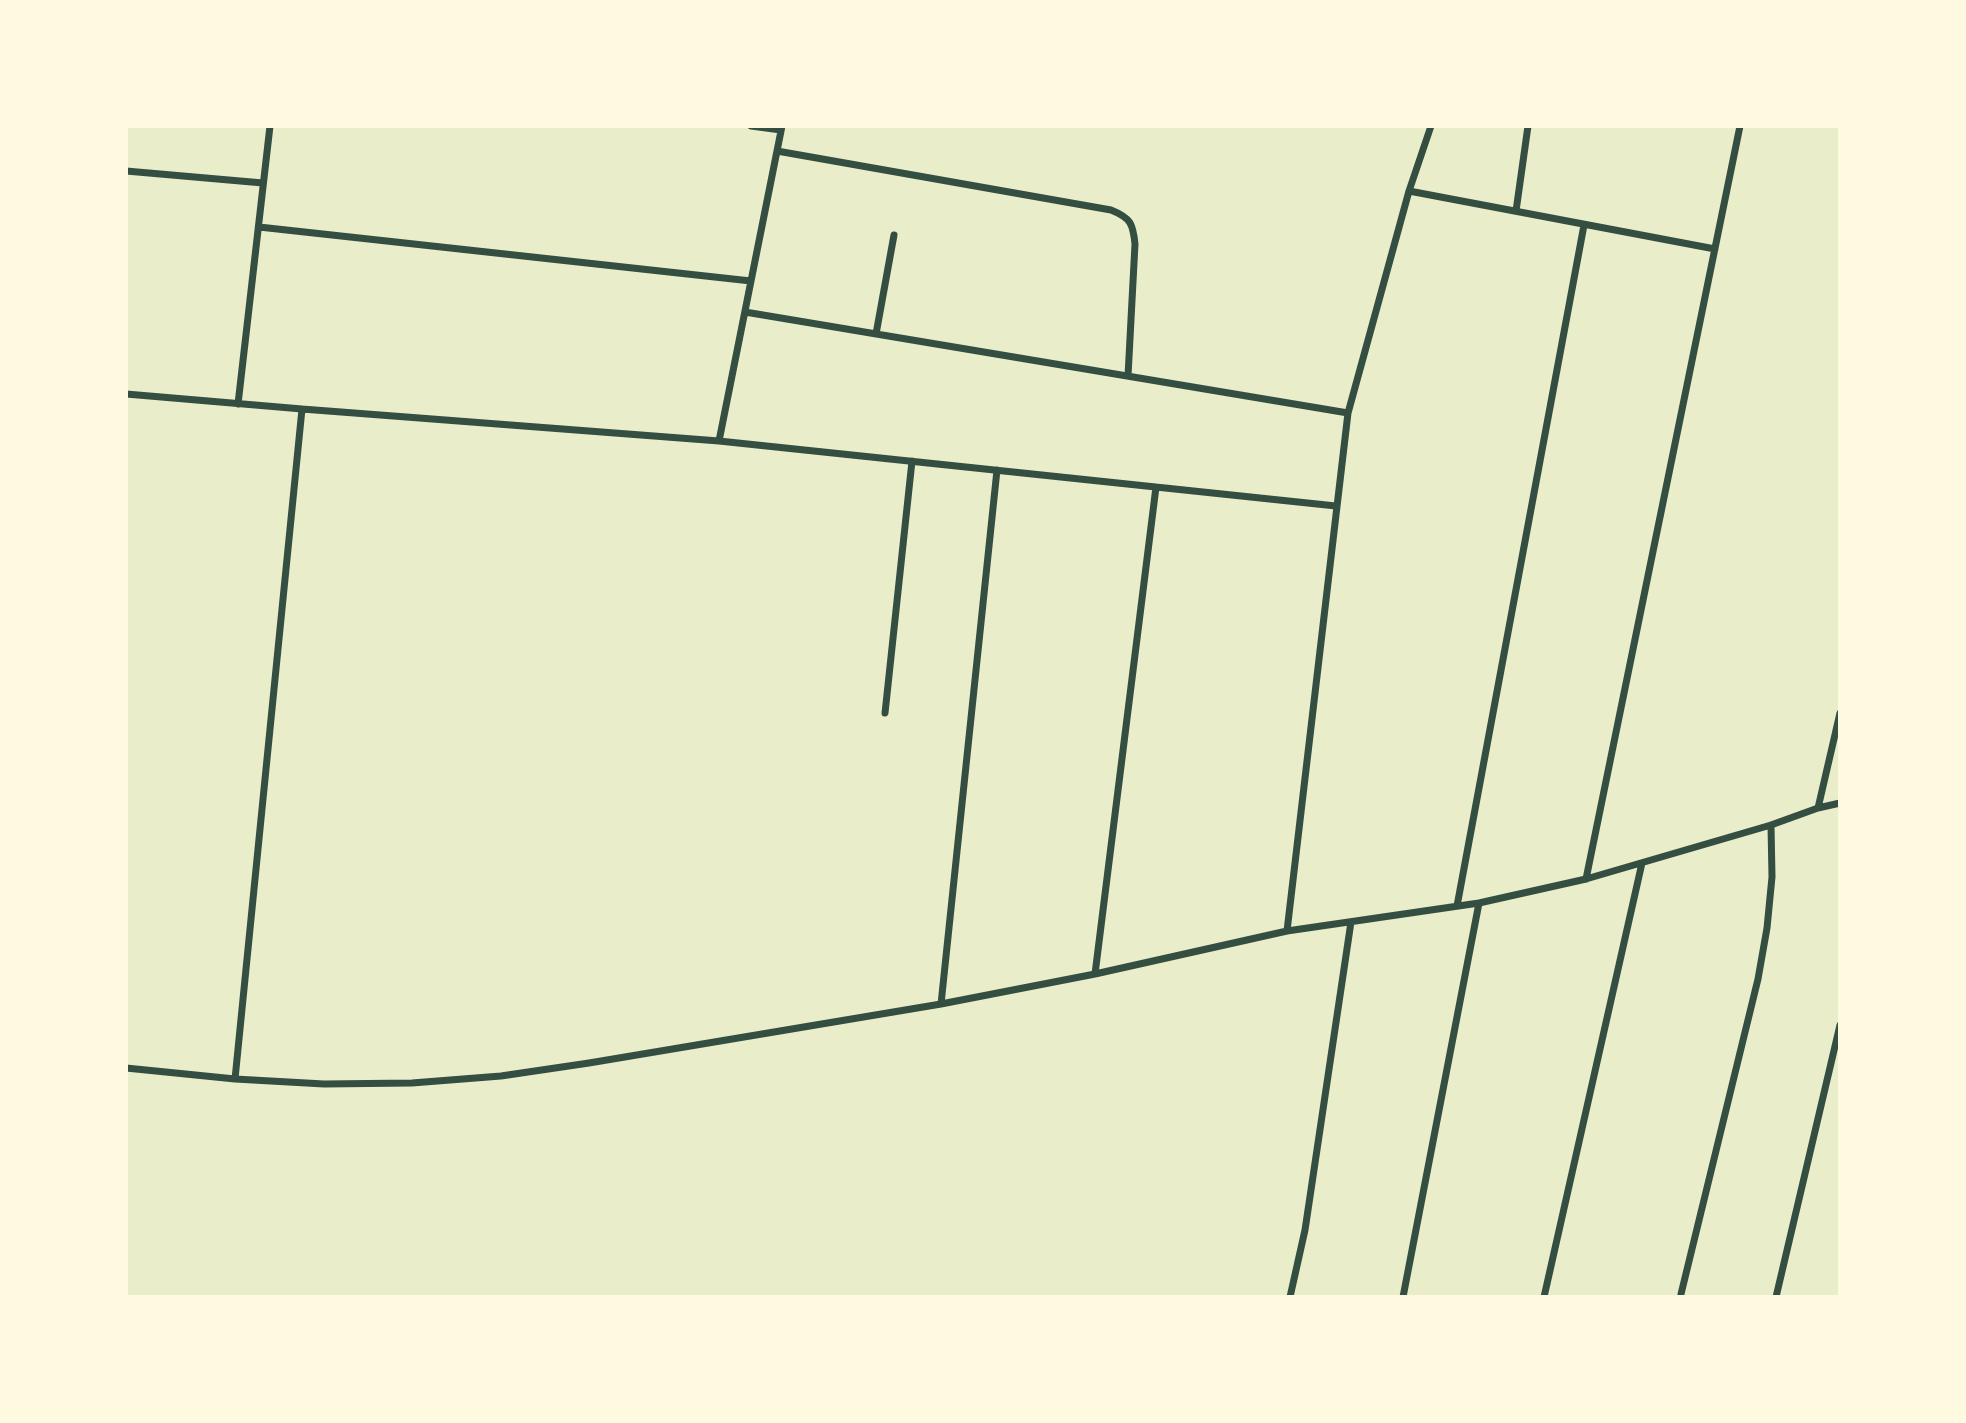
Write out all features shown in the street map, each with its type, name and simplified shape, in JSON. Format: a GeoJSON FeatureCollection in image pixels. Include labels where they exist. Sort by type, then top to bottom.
{"type":"FeatureCollection","features":[{"type":"Feature","properties":{"kind":"street"},"geometry":{"type":"LineString","coordinates":[[238,404],[270,126]]}},
{"type":"Feature","properties":{"kind":"street"},"geometry":{"type":"LineString","coordinates":[[719,441],[782,128],[751,126]]}},
{"type":"Feature","properties":{"kind":"street"},"geometry":{"type":"LineString","coordinates":[[1287,931],[1348,413],[1409,191],[1431,126]]}},
{"type":"Feature","properties":{"kind":"street"},"geometry":{"type":"LineString","coordinates":[[1516,211],[1528,126]]}},
{"type":"Feature","properties":{"kind":"street"},"geometry":{"type":"LineString","coordinates":[[1586,879],[1741,126]]}},
{"type":"Feature","properties":{"kind":"street"},"geometry":{"type":"LineString","coordinates":[[777,151],[1098,207],[1125,215],[1133,227],[1135,244],[1128,376]]}},
{"type":"Feature","properties":{"kind":"street"},"geometry":{"type":"LineString","coordinates":[[126,171],[263,183]]}},
{"type":"Feature","properties":{"kind":"street"},"geometry":{"type":"LineString","coordinates":[[1409,191],[1715,249]]}},
{"type":"Feature","properties":{"kind":"street"},"geometry":{"type":"LineString","coordinates":[[1457,906],[1584,225]]}},
{"type":"Feature","properties":{"kind":"street"},"geometry":{"type":"LineString","coordinates":[[258,228],[751,281]]}},
{"type":"Feature","properties":{"kind":"street"},"geometry":{"type":"LineString","coordinates":[[876,334],[894,235]]}},
{"type":"Feature","properties":{"kind":"street"},"geometry":{"type":"LineString","coordinates":[[745,312],[1348,413]]}},
{"type":"Feature","properties":{"kind":"street"},"geometry":{"type":"LineString","coordinates":[[126,394],[719,441],[1336,506]]}},
{"type":"Feature","properties":{"kind":"street"},"geometry":{"type":"LineString","coordinates":[[235,1079],[302,409]]}},
{"type":"Feature","properties":{"kind":"street"},"geometry":{"type":"LineString","coordinates":[[885,713],[912,461]]}},
{"type":"Feature","properties":{"kind":"street"},"geometry":{"type":"LineString","coordinates":[[941,1004],[997,470]]}},
{"type":"Feature","properties":{"kind":"street"},"geometry":{"type":"LineString","coordinates":[[1095,974],[1156,487]]}},
{"type":"Feature","properties":{"kind":"street"},"geometry":{"type":"LineString","coordinates":[[1818,808],[1840,713]]}},
{"type":"Feature","properties":{"kind":"street"},"geometry":{"type":"LineString","coordinates":[[126,1068],[235,1079],[324,1084],[412,1083],[501,1076],[589,1063],[941,1004],[1095,974],[1287,931],[1479,902],[1586,879],[1840,803]]}},
{"type":"Feature","properties":{"kind":"street"},"geometry":{"type":"LineString","coordinates":[[1681,1294],[1758,979],[1772,877],[1771,825]]}},
{"type":"Feature","properties":{"kind":"street"},"geometry":{"type":"LineString","coordinates":[[1545,1297],[1642,863]]}},
{"type":"Feature","properties":{"kind":"street"},"geometry":{"type":"LineString","coordinates":[[1403,1297],[1479,902]]}},
{"type":"Feature","properties":{"kind":"street"},"geometry":{"type":"LineString","coordinates":[[1290,1297],[1305,1230],[1351,922]]}},
{"type":"Feature","properties":{"kind":"street"},"geometry":{"type":"LineString","coordinates":[[1776,1297],[1840,1025]]}}]}
